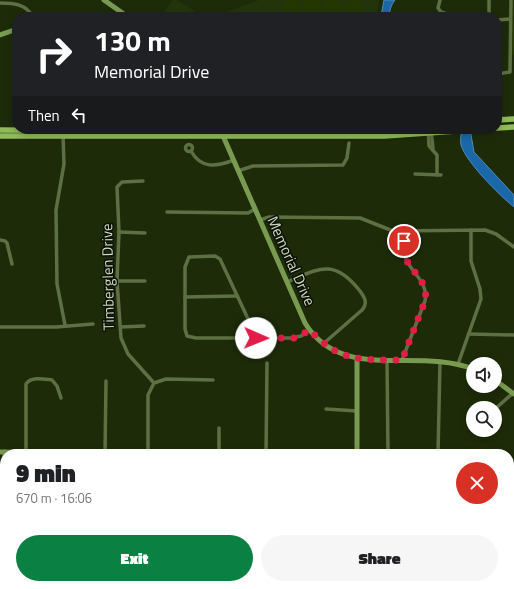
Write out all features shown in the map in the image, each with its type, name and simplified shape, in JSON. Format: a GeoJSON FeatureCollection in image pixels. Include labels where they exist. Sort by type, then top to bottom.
{"type":"FeatureCollection","features":[{"type":"Feature","properties":{"kind":"main road"},"geometry":{"type":"LineString","coordinates":[[502,120],[514,120]]}},
{"type":"Feature","properties":{"kind":"main road"},"geometry":{"type":"LineString","coordinates":[[502,128],[514,127]]}},
{"type":"Feature","properties":{"kind":"main road"},"geometry":{"type":"LineString","coordinates":[[0,130],[12,131]]}},
{"type":"Feature","properties":{"kind":"main road"},"geometry":{"type":"LineString","coordinates":[[0,136],[21,134]]}},
{"type":"Feature","properties":{"kind":"street"},"geometry":{"type":"LineString","coordinates":[[104,0],[121,12]]}},
{"type":"Feature","properties":{"kind":"street"},"geometry":{"type":"LineString","coordinates":[[440,0],[438,8],[440,12]]}},
{"type":"Feature","properties":{"kind":"street"},"geometry":{"type":"LineString","coordinates":[[489,0],[489,12]]}},
{"type":"Feature","properties":{"kind":"street"},"geometry":{"type":"LineString","coordinates":[[502,73],[510,72],[511,0]]}},
{"type":"Feature","properties":{"kind":"street"},"geometry":{"type":"LineString","coordinates":[[0,3],[22,6],[30,12]]}},
{"type":"Feature","properties":{"kind":"street"},"geometry":{"type":"LineString","coordinates":[[502,20],[510,19]]}},
{"type":"Feature","properties":{"kind":"street"},"geometry":{"type":"LineString","coordinates":[[0,35],[12,31]]}},
{"type":"Feature","properties":{"kind":"street"},"geometry":{"type":"LineString","coordinates":[[63,134],[64,164],[56,210],[57,284],[65,325]]}},
{"type":"Feature","properties":{"kind":"street","name":"Memorial Drive"},"geometry":{"type":"LineString","coordinates":[[221,134],[287,282],[310,330],[323,344],[340,354],[357,359],[440,361],[466,367]]}},
{"type":"Feature","properties":{"kind":"street"},"geometry":{"type":"LineString","coordinates":[[430,134],[433,150],[437,155],[437,175]]}},
{"type":"Feature","properties":{"kind":"street"},"geometry":{"type":"LineString","coordinates":[[238,171],[253,166],[343,164],[347,158],[349,143]]}},
{"type":"Feature","properties":{"kind":"street"},"geometry":{"type":"LineString","coordinates":[[191,151],[197,160],[206,165],[217,166],[234,160]]}},
{"type":"Feature","properties":{"kind":"street"},"geometry":{"type":"LineString","coordinates":[[415,174],[441,175]]}},
{"type":"Feature","properties":{"kind":"street","name":"Timberglen Drive"},"geometry":{"type":"LineString","coordinates":[[143,181],[119,183],[117,187],[119,232],[117,281],[121,338],[124,347],[154,383]]}},
{"type":"Feature","properties":{"kind":"street"},"geometry":{"type":"LineString","coordinates":[[167,212],[248,213],[255,209]]}},
{"type":"Feature","properties":{"kind":"street"},"geometry":{"type":"LineString","coordinates":[[260,220],[268,217],[360,218],[385,228],[404,231],[485,230],[496,234],[514,247]]}},
{"type":"Feature","properties":{"kind":"street"},"geometry":{"type":"LineString","coordinates":[[458,364],[481,299],[480,289],[471,261],[471,230]]}},
{"type":"Feature","properties":{"kind":"street"},"geometry":{"type":"LineString","coordinates":[[402,360],[425,301],[426,292],[423,284],[404,256],[404,231]]}},
{"type":"Feature","properties":{"kind":"street"},"geometry":{"type":"LineString","coordinates":[[119,232],[145,233]]}},
{"type":"Feature","properties":{"kind":"street"},"geometry":{"type":"LineString","coordinates":[[0,240],[5,240],[7,243],[12,264]]}},
{"type":"Feature","properties":{"kind":"street"},"geometry":{"type":"LineString","coordinates":[[256,338],[218,257],[192,256],[186,259],[185,329],[187,336],[196,338],[256,338],[296,338],[310,330]]}},
{"type":"Feature","properties":{"kind":"street"},"geometry":{"type":"LineString","coordinates":[[287,282],[317,269],[330,269],[346,275],[364,296],[366,303],[362,310],[323,344]]}},
{"type":"Feature","properties":{"kind":"street"},"geometry":{"type":"LineString","coordinates":[[117,281],[145,281]]}},
{"type":"Feature","properties":{"kind":"street"},"geometry":{"type":"LineString","coordinates":[[185,296],[237,296]]}},
{"type":"Feature","properties":{"kind":"street"},"geometry":{"type":"LineString","coordinates":[[0,327],[56,327],[65,325],[92,324]]}},
{"type":"Feature","properties":{"kind":"street"},"geometry":{"type":"LineString","coordinates":[[120,327],[144,326]]}},
{"type":"Feature","properties":{"kind":"street"},"geometry":{"type":"LineString","coordinates":[[469,334],[514,335]]}},
{"type":"Feature","properties":{"kind":"street"},"geometry":{"type":"LineString","coordinates":[[357,359],[357,449]]}},
{"type":"Feature","properties":{"kind":"street"},"geometry":{"type":"LineString","coordinates":[[387,360],[388,449]]}},
{"type":"Feature","properties":{"kind":"street"},"geometry":{"type":"LineString","coordinates":[[438,449],[440,361]]}},
{"type":"Feature","properties":{"kind":"street"},"geometry":{"type":"LineString","coordinates":[[266,449],[267,363]]}},
{"type":"Feature","properties":{"kind":"street"},"geometry":{"type":"LineString","coordinates":[[26,449],[27,382],[32,379],[52,380],[57,386],[62,398]]}},
{"type":"Feature","properties":{"kind":"street"},"geometry":{"type":"LineString","coordinates":[[148,449],[148,395],[154,383],[166,379],[213,380]]}},
{"type":"Feature","properties":{"kind":"street"},"geometry":{"type":"LineString","coordinates":[[105,449],[106,381]]}},
{"type":"Feature","properties":{"kind":"street"},"geometry":{"type":"LineString","coordinates":[[502,385],[514,394],[502,403]]}},
{"type":"Feature","properties":{"kind":"street"},"geometry":{"type":"LineString","coordinates":[[326,409],[357,411]]}},
{"type":"Feature","properties":{"kind":"street"},"geometry":{"type":"LineString","coordinates":[[219,428],[219,449]]}},
{"type":"Feature","properties":{"kind":"shaded area"},"geometry":{"type":"Polygon","coordinates":[[[173,0],[177,0],[196,12],[164,12],[173,0]]]}},
{"type":"Feature","properties":{"kind":"shaded area"},"geometry":{"type":"Polygon","coordinates":[[[259,0],[379,0],[377,12],[227,12],[259,0]]]}},
{"type":"Feature","properties":{"kind":"shaded area"},"geometry":{"type":"Polygon","coordinates":[[[291,0],[298,0],[302,12],[285,12],[282,4],[291,0]]]}},
{"type":"Feature","properties":{"kind":"shaded area"},"geometry":{"type":"Polygon","coordinates":[[[301,0],[318,0],[323,12],[306,12],[301,0]]]}},
{"type":"Feature","properties":{"kind":"shaded area"},"geometry":{"type":"Polygon","coordinates":[[[322,0],[339,0],[343,12],[326,12],[322,0]]]}},
{"type":"Feature","properties":{"kind":"shaded area"},"geometry":{"type":"Polygon","coordinates":[[[355,0],[360,0],[365,12],[347,12],[344,4],[355,0]]]}},
{"type":"Feature","properties":{"kind":"shaded area"},"geometry":{"type":"Polygon","coordinates":[[[514,0],[514,56],[512,54],[514,0]]]}},
{"type":"Feature","properties":{"kind":"water"},"geometry":{"type":"Polygon","coordinates":[[[384,0],[395,0],[392,4],[390,12],[382,12],[384,0]]]}},
{"type":"Feature","properties":{"kind":"water"},"geometry":{"type":"Polygon","coordinates":[[[462,134],[471,134],[474,152],[514,195],[514,207],[492,187],[476,169],[464,152],[461,145],[462,134]]]}},
{"type":"Feature","properties":{"kind":"route"},"geometry":{"type":"LineString","coordinates":[[256,338],[296,338],[306,334],[310,330],[323,344],[346,356],[357,359],[402,360],[426,297],[426,289],[404,256],[404,241]]}}]}
